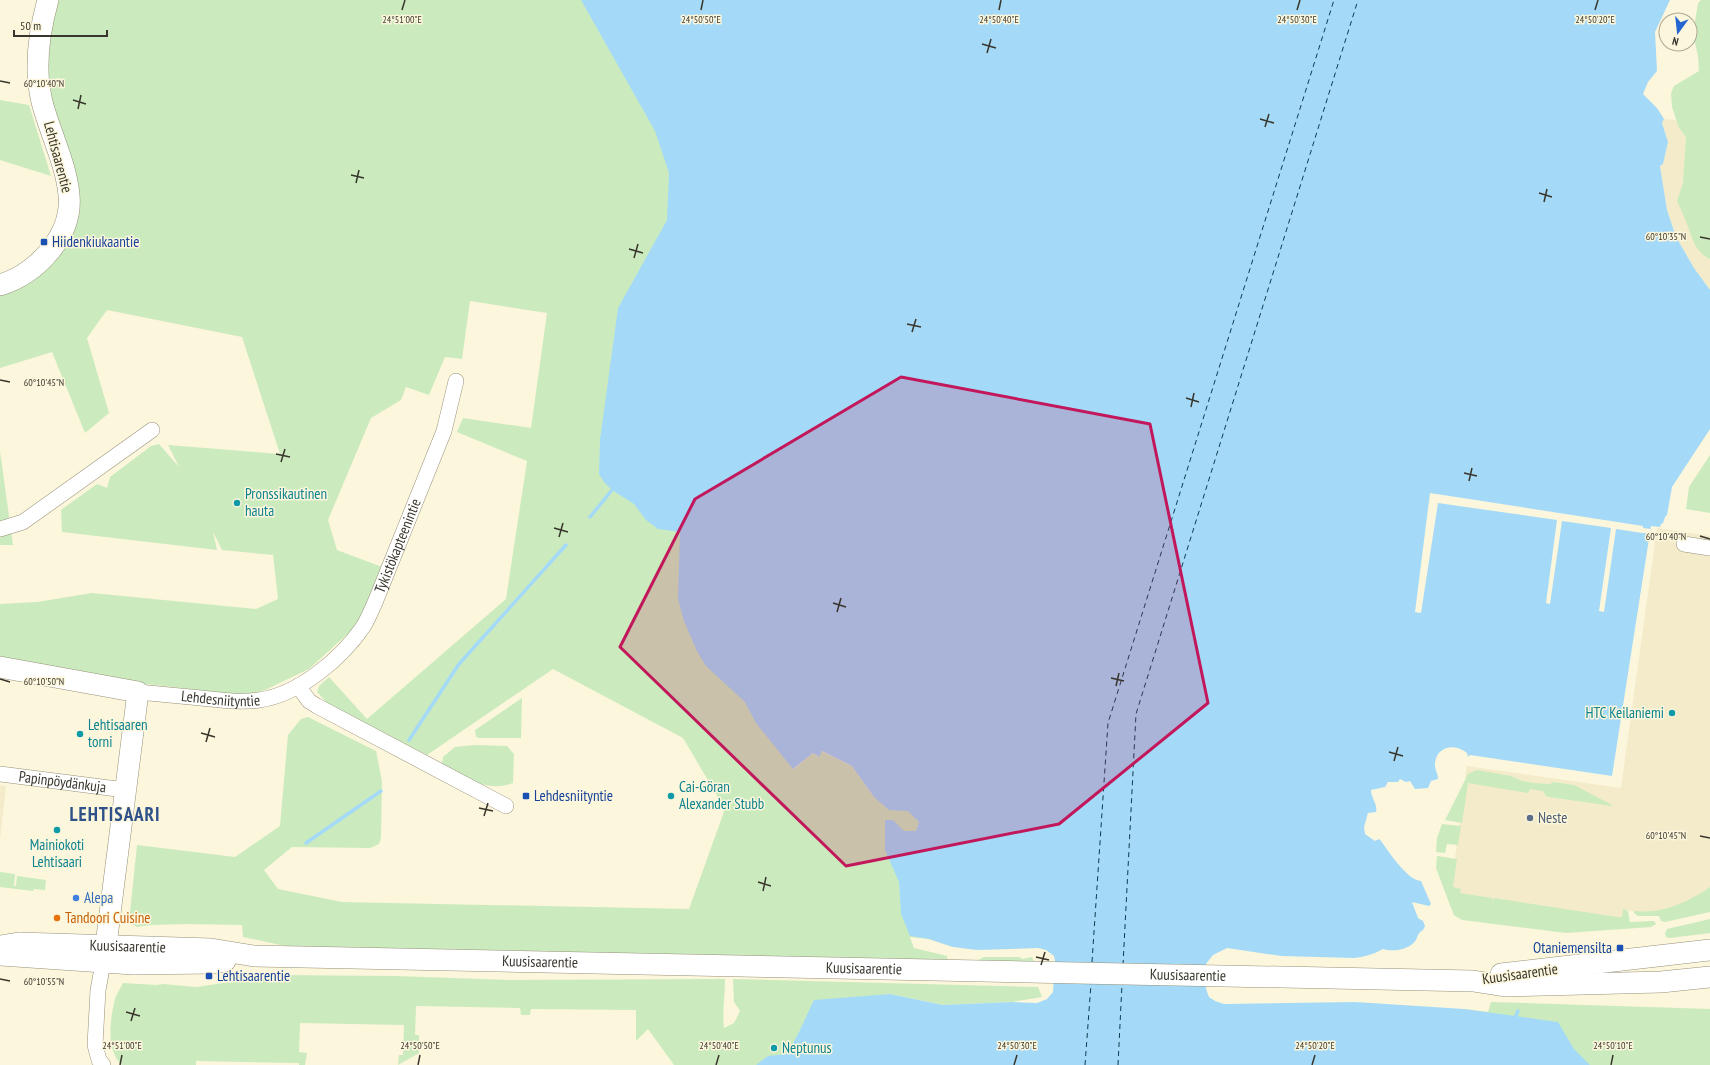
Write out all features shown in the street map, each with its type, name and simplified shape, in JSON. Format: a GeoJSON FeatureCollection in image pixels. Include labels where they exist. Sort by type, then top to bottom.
{"type":"FeatureCollection","features":[{"type":"Feature","properties":{"kind":"main road","name":"Lehtisaarentie"},"geometry":{"type":"LineString","coordinates":[[0,285],[10,282],[26,273],[40,262],[52,248],[62,230],[67,214],[69,197],[65,174],[42,101],[39,79],[40,34],[48,0]]}},
{"type":"Feature","properties":{"kind":"main road"},"geometry":{"type":"LineString","coordinates":[[0,667],[138,692],[104,954]]}},
{"type":"Feature","properties":{"kind":"main road","name":"Kuusisaarentie"},"geometry":{"type":"LineString","coordinates":[[0,946],[20,943],[104,954]]}},
{"type":"Feature","properties":{"kind":"main road","name":"Kuusisaarentie"},"geometry":{"type":"LineString","coordinates":[[0,956],[104,954],[211,948],[254,956],[1473,981],[1505,986],[1661,982],[1710,977]]}},
{"type":"Feature","properties":{"kind":"main road","name":"Kuusisaarentie"},"geometry":{"type":"LineString","coordinates":[[1473,981],[1508,973],[1710,950]]}},
{"type":"Feature","properties":{"kind":"street","name":"Tykistökapteenintie"},"geometry":{"type":"LineString","coordinates":[[298,686],[331,663],[364,626],[399,544],[444,431],[456,381]]}},
{"type":"Feature","properties":{"kind":"street"},"geometry":{"type":"LineString","coordinates":[[0,529],[23,522],[152,430]]}},
{"type":"Feature","properties":{"kind":"street"},"geometry":{"type":"LineString","coordinates":[[1684,544],[1710,548]]}},
{"type":"Feature","properties":{"kind":"street","name":"Lehdesniityntie"},"geometry":{"type":"LineString","coordinates":[[138,692],[242,702],[274,697],[298,686]]}},
{"type":"Feature","properties":{"kind":"street"},"geometry":{"type":"LineString","coordinates":[[298,686],[308,701],[506,806]]}},
{"type":"Feature","properties":{"kind":"street","name":"Papinpöydänkuja"},"geometry":{"type":"LineString","coordinates":[[0,774],[126,790]]}},
{"type":"Feature","properties":{"kind":"street"},"geometry":{"type":"LineString","coordinates":[[103,1065],[99,1060],[95,1045],[98,990],[104,954]]}},
{"type":"Feature","properties":{"kind":"highlighted area"},"geometry":{"type":"Polygon","coordinates":[[[901,377],[1150,424],[1208,703],[1059,824],[846,866],[620,647],[695,499],[901,377]]]}},
{"type":"Feature","properties":{"kind":"shaded area"},"geometry":{"type":"Polygon","coordinates":[[[1664,119],[1710,123],[1710,290],[1694,268],[1676,237],[1667,210],[1660,166],[1663,164],[1668,142],[1662,123],[1664,119]]]}},
{"type":"Feature","properties":{"kind":"shaded area"},"geometry":{"type":"Polygon","coordinates":[[[1657,528],[1710,536],[1710,887],[1696,897],[1680,905],[1661,910],[1639,912],[1624,910],[1622,922],[1450,896],[1467,766],[1621,788],[1657,528]]]}},
{"type":"Feature","properties":{"kind":"shaded area"},"geometry":{"type":"Polygon","coordinates":[[[0,785],[6,786],[0,840],[0,785]]]}},
{"type":"Feature","properties":{"kind":"green space"},"geometry":{"type":"Polygon","coordinates":[[[57,0],[621,0],[668,125],[703,526],[794,769],[813,753],[818,757],[821,751],[852,766],[874,797],[908,810],[919,822],[958,943],[953,947],[929,939],[910,937],[914,948],[947,956],[948,963],[290,947],[243,937],[242,925],[186,924],[137,927],[129,922],[137,845],[235,857],[280,826],[288,735],[301,719],[308,717],[376,751],[382,781],[381,838],[379,844],[370,848],[292,847],[264,870],[278,889],[342,902],[689,909],[725,809],[683,738],[553,669],[427,755],[328,704],[317,692],[319,686],[329,677],[367,719],[506,599],[527,461],[457,432],[463,418],[531,428],[547,313],[470,301],[462,359],[445,357],[429,395],[406,387],[401,400],[371,418],[328,520],[337,550],[382,567],[371,598],[353,629],[309,669],[265,690],[242,695],[129,682],[0,661],[0,604],[37,602],[92,593],[256,609],[278,599],[273,555],[222,550],[213,532],[217,550],[62,532],[61,510],[97,484],[107,488],[110,477],[151,446],[159,444],[179,467],[168,445],[280,454],[242,337],[107,310],[87,338],[109,413],[85,433],[52,352],[0,368],[0,290],[65,242],[51,99],[47,79],[47,48],[57,0]]]}},
{"type":"Feature","properties":{"kind":"green space"},"geometry":{"type":"Polygon","coordinates":[[[1701,0],[1710,0],[1710,259],[1704,256],[1696,247],[1677,201],[1683,183],[1686,137],[1679,128],[1672,107],[1671,93],[1674,86],[1699,71],[1697,52],[1698,12],[1697,12],[1698,3],[1701,0]]]}},
{"type":"Feature","properties":{"kind":"green space"},"geometry":{"type":"Polygon","coordinates":[[[0,100],[29,105],[51,176],[0,160],[0,100]]]}},
{"type":"Feature","properties":{"kind":"green space"},"geometry":{"type":"Polygon","coordinates":[[[0,451],[13,545],[0,545],[0,451]]]}},
{"type":"Feature","properties":{"kind":"green space"},"geometry":{"type":"Polygon","coordinates":[[[1710,455],[1710,513],[1686,509],[1689,487],[1710,455]]]}},
{"type":"Feature","properties":{"kind":"green space"},"geometry":{"type":"Polygon","coordinates":[[[522,698],[521,738],[476,737],[475,730],[522,698]]]}},
{"type":"Feature","properties":{"kind":"green space"},"geometry":{"type":"Polygon","coordinates":[[[475,745],[507,746],[514,754],[513,783],[503,786],[485,785],[476,782],[442,764],[443,757],[455,747],[475,745]]]}},
{"type":"Feature","properties":{"kind":"green space"},"geometry":{"type":"Polygon","coordinates":[[[1477,770],[1511,776],[1522,781],[1534,783],[1550,784],[1553,782],[1574,785],[1612,806],[1549,797],[1546,796],[1543,791],[1530,789],[1528,793],[1468,783],[1462,823],[1445,820],[1468,774],[1477,770]]]}},
{"type":"Feature","properties":{"kind":"green space"},"geometry":{"type":"Polygon","coordinates":[[[1442,824],[1461,826],[1458,845],[1447,844],[1445,853],[1436,852],[1437,838],[1442,824]]]}},
{"type":"Feature","properties":{"kind":"green space"},"geometry":{"type":"Polygon","coordinates":[[[1437,856],[1457,859],[1453,887],[1461,889],[1460,893],[1492,898],[1493,901],[1494,898],[1617,917],[1622,917],[1623,909],[1628,911],[1630,922],[1654,921],[1656,924],[1651,927],[1566,933],[1462,920],[1454,915],[1448,900],[1436,868],[1437,856]]]}},
{"type":"Feature","properties":{"kind":"green space"},"geometry":{"type":"Polygon","coordinates":[[[0,872],[15,874],[14,886],[16,886],[17,876],[46,880],[45,890],[34,889],[33,891],[0,887],[0,872]]]}},
{"type":"Feature","properties":{"kind":"green space"},"geometry":{"type":"Polygon","coordinates":[[[1710,887],[1710,912],[1665,922],[1661,921],[1659,916],[1638,916],[1634,913],[1634,911],[1654,911],[1674,906],[1692,898],[1710,887]]]}},
{"type":"Feature","properties":{"kind":"green space"},"geometry":{"type":"Polygon","coordinates":[[[1710,919],[1710,933],[1670,938],[1666,937],[1665,933],[1667,929],[1710,919]]]}},
{"type":"Feature","properties":{"kind":"green space"},"geometry":{"type":"Polygon","coordinates":[[[984,957],[1020,957],[1022,959],[1032,957],[1035,964],[978,960],[984,957]]]}},
{"type":"Feature","properties":{"kind":"green space"},"geometry":{"type":"Polygon","coordinates":[[[278,975],[395,976],[510,980],[725,979],[723,1016],[724,1028],[734,1023],[740,1011],[734,1002],[733,979],[1038,987],[1042,997],[1012,1002],[943,1005],[890,994],[809,1065],[674,1065],[648,1029],[636,1041],[636,1010],[531,1009],[530,1015],[521,1015],[520,1008],[416,1006],[415,1035],[419,1035],[419,1053],[398,1065],[399,1055],[403,1055],[404,1025],[300,1023],[299,1052],[307,1053],[305,1065],[299,1065],[299,1063],[196,1061],[196,1065],[122,1065],[113,1052],[110,1036],[111,1019],[116,995],[123,983],[196,987],[278,975]]]}},
{"type":"Feature","properties":{"kind":"green space"},"geometry":{"type":"Polygon","coordinates":[[[1491,1002],[1710,1009],[1710,1065],[1381,1065],[1464,1009],[1488,1012],[1491,1002]]]}},
{"type":"Feature","properties":{"kind":"water"},"geometry":{"type":"Polygon","coordinates":[[[581,0],[1670,0],[1664,12],[1658,12],[1658,26],[1655,32],[1657,71],[1648,82],[1643,94],[1657,108],[1664,119],[1662,123],[1668,142],[1663,164],[1660,166],[1667,210],[1676,237],[1694,268],[1710,290],[1710,429],[1672,487],[1667,515],[1663,523],[1660,527],[1651,526],[1612,776],[1470,755],[1468,757],[1467,753],[1462,750],[1452,747],[1447,748],[1436,757],[1435,767],[1438,779],[1431,781],[1428,788],[1415,789],[1410,781],[1406,782],[1400,779],[1398,782],[1388,782],[1385,787],[1371,790],[1376,806],[1376,812],[1368,813],[1364,827],[1365,834],[1375,841],[1379,839],[1404,871],[1410,876],[1421,881],[1431,904],[1429,906],[1412,902],[1418,918],[1423,921],[1425,926],[1413,943],[1405,948],[1392,950],[1383,949],[1369,955],[1354,958],[1281,956],[1227,948],[1213,955],[1206,964],[1206,989],[1209,997],[1224,1004],[1355,1002],[1464,1009],[1558,1022],[1574,1049],[1590,1065],[756,1065],[768,1056],[787,1054],[814,1000],[890,994],[943,1005],[1012,1002],[1037,1003],[1047,999],[1053,992],[1055,961],[1054,956],[1046,950],[1038,948],[977,950],[953,947],[929,939],[910,936],[901,914],[899,882],[885,850],[885,820],[893,820],[904,831],[916,831],[919,822],[908,811],[889,810],[874,797],[852,766],[822,751],[819,757],[813,753],[793,769],[756,723],[745,702],[706,666],[697,651],[684,621],[678,599],[680,532],[658,529],[646,520],[634,504],[612,490],[599,474],[600,440],[618,308],[667,220],[669,173],[655,131],[581,0]]]}},
{"type":"Feature","properties":{"kind":"pier"},"geometry":{"type":"Polygon","coordinates":[[[1430,493],[1643,526],[1643,528],[1651,529],[1650,533],[1642,533],[1616,529],[1604,612],[1599,611],[1611,528],[1562,521],[1550,604],[1546,603],[1557,520],[1438,503],[1421,613],[1415,612],[1430,493]]]}},
{"type":"Feature","properties":{"kind":"waterway"},"geometry":{"type":"LineString","coordinates":[[590,517],[612,490]]}},
{"type":"Feature","properties":{"kind":"waterway"},"geometry":{"type":"LineString","coordinates":[[409,740],[459,664],[566,545]]}},
{"type":"Feature","properties":{"kind":"waterway"},"geometry":{"type":"LineString","coordinates":[[306,843],[381,791]]}},
{"type":"Feature","properties":{"kind":"waterway"},"geometry":{"type":"LineString","coordinates":[[1516,1016],[1518,1011]]}},
{"type":"Feature","properties":{"kind":"ferry route"},"geometry":{"type":"LineString","coordinates":[[1092,962],[1108,723],[1334,0]]}},
{"type":"Feature","properties":{"kind":"ferry route"},"geometry":{"type":"LineString","coordinates":[[1123,965],[1136,714],[1358,0]]}},
{"type":"Feature","properties":{"kind":"ferry route"},"geometry":{"type":"LineString","coordinates":[[1085,1065],[1091,984]]}},
{"type":"Feature","properties":{"kind":"ferry route"},"geometry":{"type":"LineString","coordinates":[[1118,1065],[1122,984]]}},
{"type":"Feature","properties":{"kind":"place","name":"Hiidenkiukaantie"},"geometry":{"type":"Point","coordinates":[44,242]}},
{"type":"Feature","properties":{"kind":"place","name":"Pronssikautinen hauta"},"geometry":{"type":"Point","coordinates":[237,503]}},
{"type":"Feature","properties":{"kind":"place","name":"HTC Keilaniemi"},"geometry":{"type":"Point","coordinates":[1672,713]}},
{"type":"Feature","properties":{"kind":"place","name":"Lehtisaaren torni"},"geometry":{"type":"Point","coordinates":[80,734]}},
{"type":"Feature","properties":{"kind":"place","name":"Lehdesniityntie"},"geometry":{"type":"Point","coordinates":[526,796]}},
{"type":"Feature","properties":{"kind":"place","name":"Cai-Göran Alexander Stubb"},"geometry":{"type":"Point","coordinates":[671,796]}},
{"type":"Feature","properties":{"kind":"place","name":"Neste"},"geometry":{"type":"Point","coordinates":[1530,818]}},
{"type":"Feature","properties":{"kind":"place","name":"Mainiokoti Lehtisaari"},"geometry":{"type":"Point","coordinates":[57,830]}},
{"type":"Feature","properties":{"kind":"place","name":"Alepa"},"geometry":{"type":"Point","coordinates":[76,898]}},
{"type":"Feature","properties":{"kind":"place","name":"Tandoori Cuisine"},"geometry":{"type":"Point","coordinates":[57,918]}},
{"type":"Feature","properties":{"kind":"place","name":"Otaniemensilta"},"geometry":{"type":"Point","coordinates":[1620,948]}},
{"type":"Feature","properties":{"kind":"place","name":"Lehtisaarentie"},"geometry":{"type":"Point","coordinates":[209,976]}},
{"type":"Feature","properties":{"kind":"place","name":"Neptunus"},"geometry":{"type":"Point","coordinates":[774,1048]}},
{"type":"Feature","properties":{"kind":"district","name":"LEHTISAARI"},"geometry":{"type":"Point","coordinates":[115,814]}}]}
